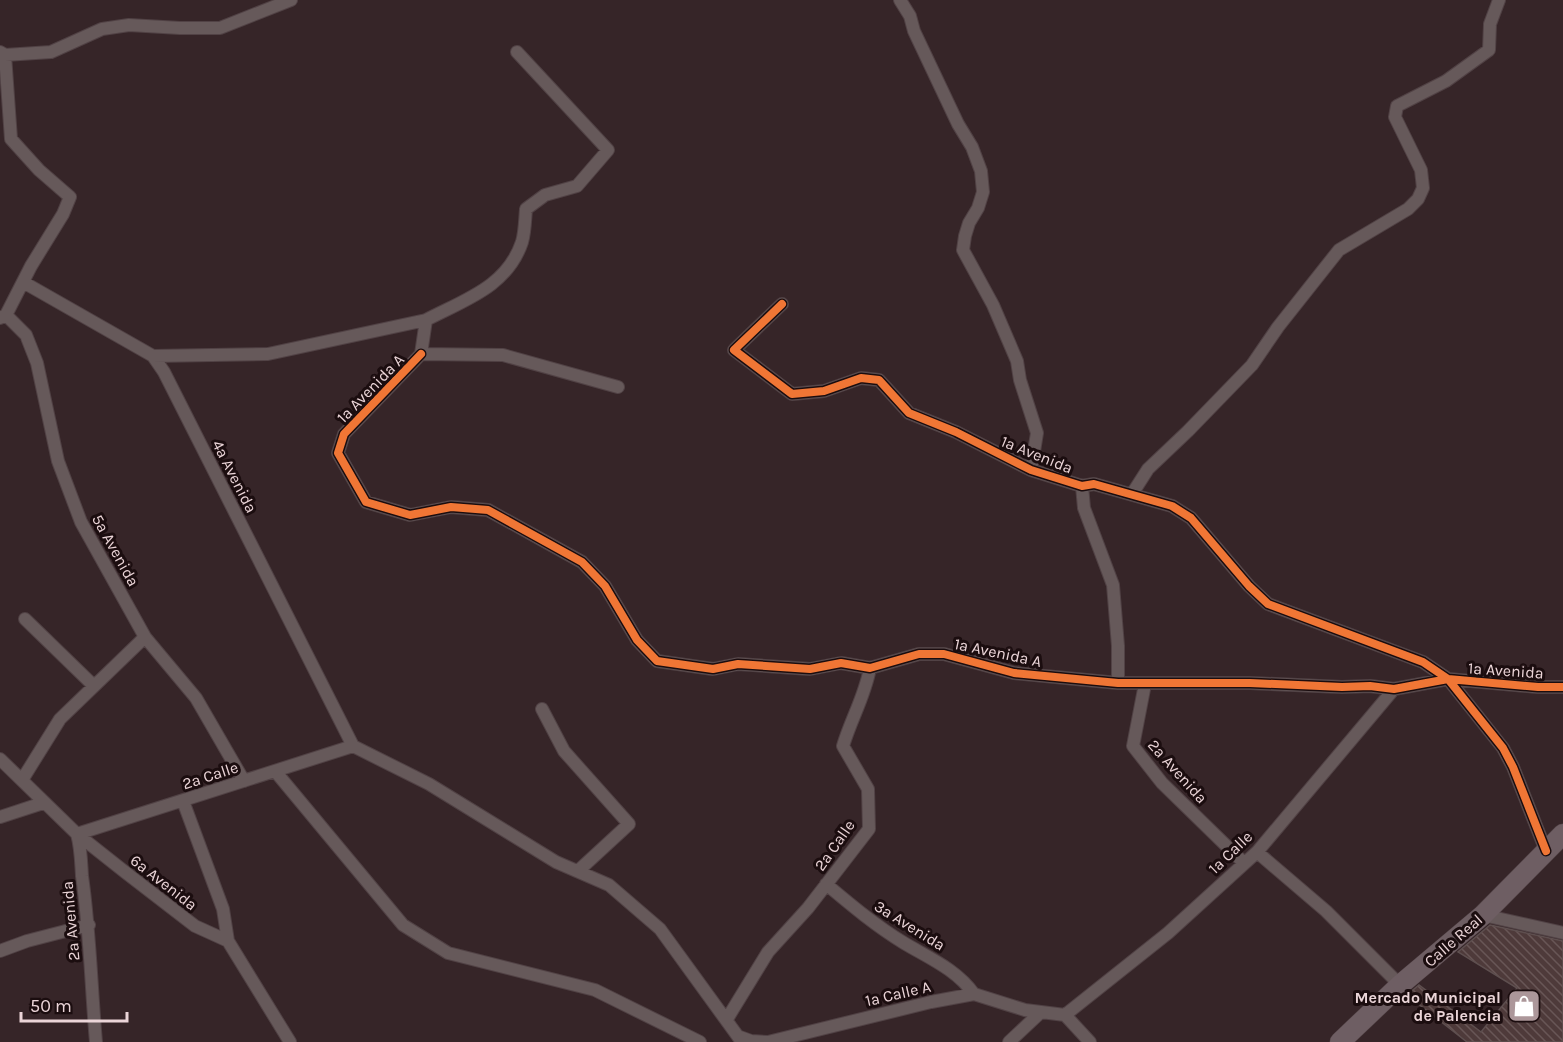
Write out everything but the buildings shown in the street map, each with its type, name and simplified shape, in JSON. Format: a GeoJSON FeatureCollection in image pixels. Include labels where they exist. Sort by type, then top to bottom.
{"type":"FeatureCollection","features":[{"type":"Feature","properties":{"kind":"main road","name":"Calle Real"},"geometry":{"type":"LineString","coordinates":[[1340,1042],[1400,985],[1483,915],[1563,834]]}},
{"type":"Feature","properties":{"kind":"street"},"geometry":{"type":"LineString","coordinates":[[3,317],[63,214],[70,197],[39,170],[11,139],[2,54],[51,52],[102,29],[129,26],[220,28],[291,0]]}},
{"type":"Feature","properties":{"kind":"street"},"geometry":{"type":"LineString","coordinates":[[900,0],[910,16],[914,32],[958,124],[972,147],[981,171],[983,192],[978,208],[969,223],[963,250],[993,305],[1017,361],[1020,380],[1037,433],[1030,470]]}},
{"type":"Feature","properties":{"kind":"street"},"geometry":{"type":"LineString","coordinates":[[1132,494],[1148,469],[1252,365],[1278,327],[1339,250],[1408,209],[1418,199],[1423,188],[1421,170],[1395,117],[1397,106],[1446,81],[1489,50],[1490,24],[1498,0]]}},
{"type":"Feature","properties":{"kind":"street"},"geometry":{"type":"LineString","coordinates":[[153,356],[268,354],[426,320],[488,289],[509,267],[522,242],[526,209],[545,195],[577,186],[608,150],[517,52]]}},
{"type":"Feature","properties":{"kind":"street","name":"4a Avenida"},"geometry":{"type":"LineString","coordinates":[[23,282],[153,356],[164,372],[353,746]]}},
{"type":"Feature","properties":{"kind":"street","name":"1a Avenida"},"geometry":{"type":"LineString","coordinates":[[782,304],[734,350],[792,394],[824,391],[861,378],[879,380],[909,413],[956,432],[1030,470],[1082,486],[1094,484],[1172,506],[1191,518],[1249,586],[1268,604],[1423,662],[1448,679],[1503,748],[1513,767],[1546,851]]}},
{"type":"Feature","properties":{"kind":"street","name":"5a Avenida"},"geometry":{"type":"LineString","coordinates":[[3,317],[26,335],[37,363],[58,461],[81,522],[146,637],[196,699],[244,781]]}},
{"type":"Feature","properties":{"kind":"street"},"geometry":{"type":"LineString","coordinates":[[426,320],[420,354],[503,355],[618,387]]}},
{"type":"Feature","properties":{"kind":"street","name":"1a Avenida A"},"geometry":{"type":"LineString","coordinates":[[420,354],[344,434],[338,453],[366,502],[410,515],[451,507],[488,510],[582,562],[606,586],[637,640],[657,661],[713,669],[738,664],[810,669],[841,663],[870,668],[919,654],[944,654],[1014,673],[1118,683],[1370,686],[1394,690],[1448,679]]}},
{"type":"Feature","properties":{"kind":"street"},"geometry":{"type":"LineString","coordinates":[[1082,486],[1084,508],[1113,585],[1118,646],[1118,683]]}},
{"type":"Feature","properties":{"kind":"street"},"geometry":{"type":"LineString","coordinates":[[25,619],[94,686]]}},
{"type":"Feature","properties":{"kind":"street"},"geometry":{"type":"LineString","coordinates":[[22,780],[60,718],[146,637]]}},
{"type":"Feature","properties":{"kind":"street","name":"2a Calle"},"geometry":{"type":"LineString","coordinates":[[727,1019],[768,952],[808,908],[869,829],[868,789],[843,746],[850,722],[866,690],[870,668]]}},
{"type":"Feature","properties":{"kind":"street","name":"1a Avenida"},"geometry":{"type":"LineString","coordinates":[[1448,679],[1563,687]]}},
{"type":"Feature","properties":{"kind":"street","name":"2a Avenida"},"geometry":{"type":"LineString","coordinates":[[1145,684],[1133,746],[1162,783],[1244,863]]}},
{"type":"Feature","properties":{"kind":"street","name":"1a Calle"},"geometry":{"type":"LineString","coordinates":[[1065,1015],[1168,933],[1257,852],[1394,690]]}},
{"type":"Feature","properties":{"kind":"street"},"geometry":{"type":"LineString","coordinates":[[542,709],[564,751],[629,824],[578,871]]}},
{"type":"Feature","properties":{"kind":"street"},"geometry":{"type":"LineString","coordinates":[[353,746],[429,784],[556,862],[609,885],[660,929],[741,1039]]}},
{"type":"Feature","properties":{"kind":"street","name":"2a Calle"},"geometry":{"type":"LineString","coordinates":[[77,834],[353,746]]}},
{"type":"Feature","properties":{"kind":"street","name":"6a Avenida"},"geometry":{"type":"LineString","coordinates":[[0,759],[77,834],[195,926],[228,941]]}},
{"type":"Feature","properties":{"kind":"street"},"geometry":{"type":"LineString","coordinates":[[275,771],[403,925],[448,953],[595,990],[700,1042]]}},
{"type":"Feature","properties":{"kind":"street"},"geometry":{"type":"LineString","coordinates":[[183,801],[223,909],[228,941],[290,1042]]}},
{"type":"Feature","properties":{"kind":"street"},"geometry":{"type":"LineString","coordinates":[[0,818],[43,803]]}},
{"type":"Feature","properties":{"kind":"street","name":"2a Avenida"},"geometry":{"type":"LineString","coordinates":[[77,834],[89,925],[96,1042]]}},
{"type":"Feature","properties":{"kind":"street"},"geometry":{"type":"LineString","coordinates":[[1257,852],[1326,911],[1400,985]]}},
{"type":"Feature","properties":{"kind":"street","name":"3a Avenida"},"geometry":{"type":"LineString","coordinates":[[826,884],[868,919],[905,944],[936,960],[967,984],[974,994]]}},
{"type":"Feature","properties":{"kind":"street"},"geometry":{"type":"LineString","coordinates":[[1483,915],[1563,933]]}},
{"type":"Feature","properties":{"kind":"street"},"geometry":{"type":"LineString","coordinates":[[0,951],[27,941],[89,925]]}},
{"type":"Feature","properties":{"kind":"street","name":"1a Calle A"},"geometry":{"type":"LineString","coordinates":[[741,1039],[768,1042],[931,1002],[974,994],[1025,1010],[1065,1015]]}},
{"type":"Feature","properties":{"kind":"street"},"geometry":{"type":"LineString","coordinates":[[1009,1042],[1041,1012]]}},
{"type":"Feature","properties":{"kind":"street"},"geometry":{"type":"LineString","coordinates":[[1065,1015],[1090,1042]]}},
{"type":"Feature","properties":{"kind":"cycle path"},"geometry":{"type":"LineString","coordinates":[[782,304],[734,350],[792,394],[824,391],[861,378],[879,380],[909,413],[956,432],[1031,470],[1082,486],[1094,484],[1172,506],[1191,518],[1249,586],[1268,604],[1423,662],[1448,679],[1503,748],[1513,767],[1546,851]]}},
{"type":"Feature","properties":{"kind":"cycle path"},"geometry":{"type":"LineString","coordinates":[[421,354],[344,434],[338,453],[366,502],[410,515],[451,507],[488,510],[582,562],[605,586],[637,640],[657,661],[713,669],[738,664],[810,669],[841,663],[870,668],[919,654],[944,654],[1014,673],[1118,683],[1250,683],[1370,686],[1394,689],[1448,679],[1563,687]]}},
{"type":"Feature","properties":{"kind":"place","name":"Mercado Municipal de Palencia"},"geometry":{"type":"Point","coordinates":[1524,1006]}}]}
